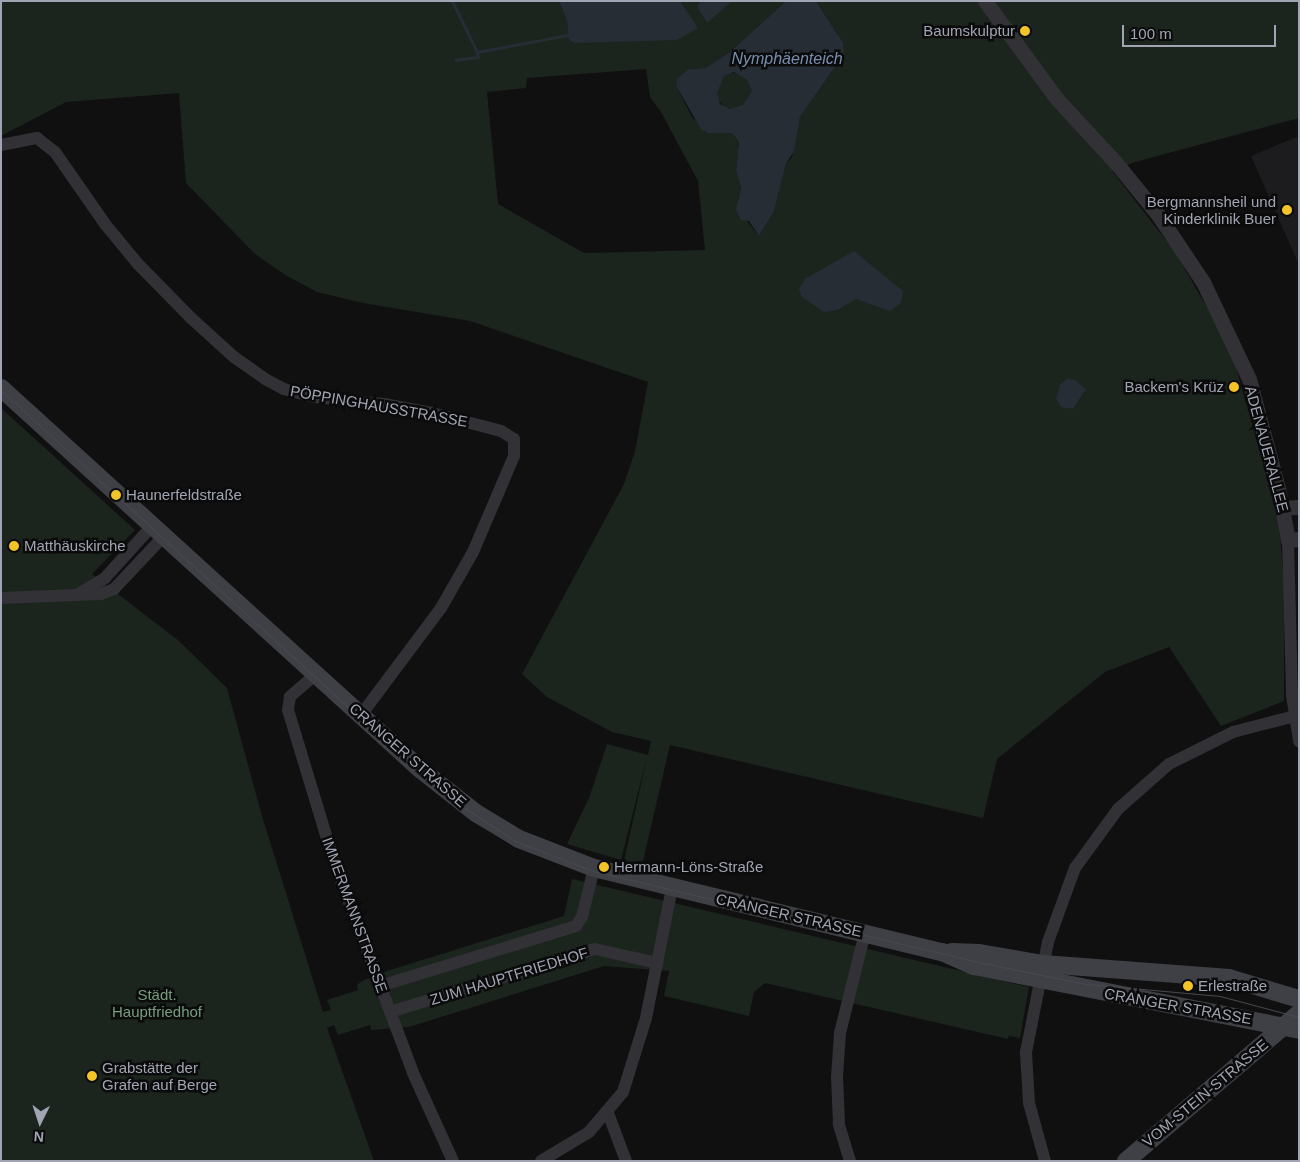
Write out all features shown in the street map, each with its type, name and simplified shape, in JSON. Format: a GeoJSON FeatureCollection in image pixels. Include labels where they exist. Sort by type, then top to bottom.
{"type":"FeatureCollection","features":[{"type":"Feature","properties":{"kind":"main road","name":"CRANGER STRASSE"},"geometry":{"type":"LineString","coordinates":[[1,388],[441,787],[476,813],[538,848],[594,868],[942,952],[974,966],[1041,972],[1229,978],[1299,999]]}},
{"type":"Feature","properties":{"kind":"main road","name":"CRANGER STRASSE"},"geometry":{"type":"LineString","coordinates":[[1041,972],[1294,1026]]}},
{"type":"Feature","properties":{"kind":"main road","name":"VOM-STEIN-STRASSE"},"geometry":{"type":"LineString","coordinates":[[1126,1161],[1294,1026],[1299,1013]]}},
{"type":"Feature","properties":{"kind":"street","name":"ADENAUERALLEE"},"geometry":{"type":"LineString","coordinates":[[984,1],[1058,100],[1116,163],[1159,216],[1199,276],[1226,326],[1249,379],[1293,539],[1295,716],[1299,741]]}},
{"type":"Feature","properties":{"kind":"street","name":"PÖPPINGHAUSSTRASSE"},"geometry":{"type":"LineString","coordinates":[[1,145],[38,138],[55,152],[106,224],[138,264],[213,338],[264,379],[284,389],[314,397],[384,404],[468,422],[501,431],[514,439],[514,456],[473,552],[436,615],[361,715]]}},
{"type":"Feature","properties":{"kind":"street"},"geometry":{"type":"LineString","coordinates":[[1283,508],[1299,507]]}},
{"type":"Feature","properties":{"kind":"street"},"geometry":{"type":"LineString","coordinates":[[1,598],[66,596],[87,591],[105,578],[158,531]]}},
{"type":"Feature","properties":{"kind":"street","name":"IMMERMANNSTRASSE"},"geometry":{"type":"LineString","coordinates":[[316,674],[290,697],[288,710],[335,866],[413,1073],[453,1161]]}},
{"type":"Feature","properties":{"kind":"street"},"geometry":{"type":"LineString","coordinates":[[1045,1161],[1029,1103],[1026,1067],[1041,972],[1069,880],[1086,851],[1124,802],[1156,774],[1189,752],[1256,724],[1295,716]]}},
{"type":"Feature","properties":{"kind":"street","name":"ZUM HAUPTFRIEDHOF"},"geometry":{"type":"LineString","coordinates":[[380,986],[576,926],[594,868]]}},
{"type":"Feature","properties":{"kind":"street"},"geometry":{"type":"LineString","coordinates":[[541,1161],[589,1132],[608,1113],[623,1092],[635,1060],[672,888]]}},
{"type":"Feature","properties":{"kind":"street"},"geometry":{"type":"LineString","coordinates":[[850,1161],[839,1124],[837,1077],[840,1033],[865,933]]}},
{"type":"Feature","properties":{"kind":"street","name":"ZUM HAUPTFRIEDHOF"},"geometry":{"type":"LineString","coordinates":[[390,1012],[594,949],[656,963]]}},
{"type":"Feature","properties":{"kind":"street"},"geometry":{"type":"LineString","coordinates":[[608,1113],[626,1161]]}},
{"type":"Feature","properties":{"kind":"shaded area","name":"Bergmannsheil und Kinderklinik Buer"},"geometry":{"type":"Polygon","coordinates":[[[1299,136],[1299,265],[1251,156],[1299,136]]]}},
{"type":"Feature","properties":{"kind":"green space"},"geometry":{"type":"Polygon","coordinates":[[[1,1],[786,1],[730,52],[705,68],[689,69],[677,78],[676,86],[692,117],[708,133],[732,133],[739,142],[736,171],[741,187],[738,200],[746,220],[759,236],[774,211],[786,164],[792,157],[800,117],[832,71],[839,37],[816,1],[1299,1],[1299,118],[1135,162],[1112,171],[1175,252],[1217,325],[1235,364],[1271,491],[1280,536],[1284,586],[1284,701],[1221,726],[1169,647],[1105,672],[997,759],[983,818],[670,745],[642,865],[624,861],[647,757],[621,860],[567,844],[589,798],[607,744],[648,755],[651,741],[612,732],[547,697],[522,674],[624,484],[635,451],[648,382],[470,321],[363,303],[317,292],[285,275],[255,254],[186,183],[179,93],[66,102],[1,136],[1,1]],[[646,69],[527,78],[526,88],[487,92],[498,204],[584,253],[705,250],[698,181],[661,112],[650,97],[646,69]],[[1078,382],[1067,407],[1073,409],[1085,392],[1078,382]]]}},
{"type":"Feature","properties":{"kind":"green space"},"geometry":{"type":"Polygon","coordinates":[[[734,73],[746,79],[752,91],[746,103],[734,109],[722,103],[716,91],[722,79],[734,73]]]}},
{"type":"Feature","properties":{"kind":"green space","name":"Städt. Hauptfriedhof"},"geometry":{"type":"Polygon","coordinates":[[[1,408],[135,530],[92,574],[179,641],[227,688],[262,816],[323,1012],[331,1010],[327,1000],[358,990],[357,985],[362,981],[387,971],[564,916],[572,879],[1029,987],[1020,1038],[1009,1036],[1008,1039],[765,983],[754,992],[749,1016],[664,996],[669,971],[604,966],[409,1027],[371,1030],[370,1025],[338,1035],[334,1025],[327,1028],[374,1161],[1,1161],[1,408]]]}},
{"type":"Feature","properties":{"kind":"water"},"geometry":{"type":"Polygon","coordinates":[[[559,1],[680,1],[698,28],[677,40],[575,43],[569,40],[567,20],[559,1]]]}},
{"type":"Feature","properties":{"kind":"water"},"geometry":{"type":"Polygon","coordinates":[[[702,1],[732,1],[707,23],[697,6],[702,1]]]}},
{"type":"Feature","properties":{"kind":"water","name":"Nymphäenteich"},"geometry":{"type":"Polygon","coordinates":[[[786,1],[816,1],[843,43],[844,54],[800,117],[794,151],[786,164],[774,211],[759,236],[749,221],[741,220],[736,210],[741,187],[736,171],[739,142],[732,133],[708,133],[701,129],[676,86],[677,78],[689,69],[705,68],[730,52],[786,1]],[[734,72],[724,76],[717,93],[720,104],[730,109],[743,105],[752,91],[747,80],[734,72]]]}},
{"type":"Feature","properties":{"kind":"water"},"geometry":{"type":"Polygon","coordinates":[[[854,251],[903,291],[901,303],[890,311],[856,299],[837,310],[824,312],[802,297],[799,289],[805,279],[854,251]]]}},
{"type":"Feature","properties":{"kind":"water"},"geometry":{"type":"Polygon","coordinates":[[[1068,378],[1077,381],[1086,390],[1073,409],[1061,407],[1056,399],[1060,385],[1068,378]]]}},
{"type":"Feature","properties":{"kind":"waterway"},"geometry":{"type":"LineString","coordinates":[[452,1],[478,57],[455,60]]}},
{"type":"Feature","properties":{"kind":"waterway"},"geometry":{"type":"LineString","coordinates":[[477,52],[568,35]]}},
{"type":"Feature","properties":{"kind":"tram line"},"geometry":{"type":"LineString","coordinates":[[1,390],[441,792],[515,841],[593,871],[978,962],[1086,984],[1220,996],[1299,1017]]}},
{"type":"Feature","properties":{"kind":"place","name":"Baumskulptur"},"geometry":{"type":"Point","coordinates":[1025,31]}},
{"type":"Feature","properties":{"kind":"place","name":"Bergmannsheil und Kinderklinik Buer"},"geometry":{"type":"Point","coordinates":[1287,210]}},
{"type":"Feature","properties":{"kind":"place","name":"Backem's Krüz"},"geometry":{"type":"Point","coordinates":[1234,387]}},
{"type":"Feature","properties":{"kind":"place","name":"Haunerfeldstraße"},"geometry":{"type":"Point","coordinates":[116,495]}},
{"type":"Feature","properties":{"kind":"place","name":"Matthäuskirche"},"geometry":{"type":"Point","coordinates":[14,546]}},
{"type":"Feature","properties":{"kind":"place","name":"Hermann-Löns-Straße"},"geometry":{"type":"Point","coordinates":[604,867]}},
{"type":"Feature","properties":{"kind":"place","name":"Erlestraße"},"geometry":{"type":"Point","coordinates":[1188,986]}},
{"type":"Feature","properties":{"kind":"place","name":"Grabstätte der Grafen auf Berge"},"geometry":{"type":"Point","coordinates":[92,1076]}}]}
